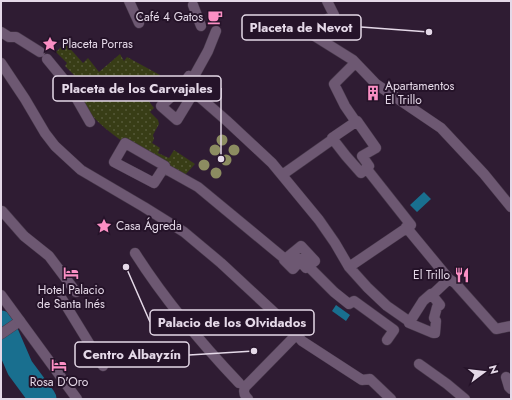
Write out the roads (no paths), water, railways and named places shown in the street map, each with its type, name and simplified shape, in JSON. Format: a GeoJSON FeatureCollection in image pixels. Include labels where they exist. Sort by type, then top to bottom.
{"type":"FeatureCollection","features":[{"type":"Feature","properties":{"kind":"street"},"geometry":{"type":"LineString","coordinates":[[128,1],[139,23]]}},
{"type":"Feature","properties":{"kind":"street"},"geometry":{"type":"LineString","coordinates":[[327,1],[334,15],[310,30],[313,35],[355,63],[376,84],[442,128],[480,169],[511,207]]}},
{"type":"Feature","properties":{"kind":"street"},"geometry":{"type":"LineString","coordinates":[[193,5],[201,26]]}},
{"type":"Feature","properties":{"kind":"street"},"geometry":{"type":"LineString","coordinates":[[216,31],[192,86],[282,175],[319,220],[349,267],[367,287],[387,306],[410,322],[409,323],[431,333],[435,333],[436,322],[434,318],[437,307],[440,305],[432,295]]}},
{"type":"Feature","properties":{"kind":"street"},"geometry":{"type":"LineString","coordinates":[[1,32],[9,37],[16,37],[44,56],[70,87],[90,122]]}},
{"type":"Feature","properties":{"kind":"street"},"geometry":{"type":"LineString","coordinates":[[1,63],[45,132],[58,149],[81,170],[184,232],[205,248],[291,328],[302,341],[362,380],[370,379],[391,399]]}},
{"type":"Feature","properties":{"kind":"street"},"geometry":{"type":"LineString","coordinates":[[333,139],[361,173],[369,166],[362,156],[376,148],[345,106],[334,84],[355,63]]}},
{"type":"Feature","properties":{"kind":"street"},"geometry":{"type":"LineString","coordinates":[[282,175],[356,122]]}},
{"type":"Feature","properties":{"kind":"street"},"geometry":{"type":"LineString","coordinates":[[164,168],[154,183],[114,162],[125,143],[165,166],[164,168],[198,187],[285,259],[301,259],[334,292],[349,304],[354,301],[394,330],[387,340]]}},
{"type":"Feature","properties":{"kind":"street"},"geometry":{"type":"LineString","coordinates":[[366,168],[450,280],[455,283],[496,329],[511,326]]}},
{"type":"Feature","properties":{"kind":"street"},"geometry":{"type":"LineString","coordinates":[[2,211],[24,236],[49,256],[76,292]]}},
{"type":"Feature","properties":{"kind":"street"},"geometry":{"type":"LineString","coordinates":[[349,267],[409,226]]}},
{"type":"Feature","properties":{"kind":"street"},"geometry":{"type":"LineString","coordinates":[[135,253],[154,282],[211,353],[240,383]]}},
{"type":"Feature","properties":{"kind":"street"},"geometry":{"type":"LineString","coordinates":[[410,322],[423,301],[450,280]]}},
{"type":"Feature","properties":{"kind":"street"},"geometry":{"type":"LineString","coordinates":[[1,295],[17,323],[77,399]]}},
{"type":"Feature","properties":{"kind":"street"},"geometry":{"type":"LineString","coordinates":[[62,299],[103,366]]}},
{"type":"Feature","properties":{"kind":"street"},"geometry":{"type":"LineString","coordinates":[[1,334],[17,323]]}},
{"type":"Feature","properties":{"kind":"street"},"geometry":{"type":"LineString","coordinates":[[246,397],[244,391],[245,386],[296,335]]}},
{"type":"Feature","properties":{"kind":"street"},"geometry":{"type":"LineString","coordinates":[[419,364],[465,399]]}},
{"type":"Feature","properties":{"kind":"street"},"geometry":{"type":"LineString","coordinates":[[506,377],[511,389]]}},
{"type":"Feature","properties":{"kind":"water"},"geometry":{"type":"Polygon","coordinates":[[[424,192],[431,199],[417,212],[410,205],[424,192]]]}},
{"type":"Feature","properties":{"kind":"water"},"geometry":{"type":"Polygon","coordinates":[[[336,305],[350,315],[346,321],[332,311],[336,305]]]}},
{"type":"Feature","properties":{"kind":"waterway"},"geometry":{"type":"LineString","coordinates":[[1,324],[20,368],[43,399]]}},
{"type":"Feature","properties":{"kind":"place","name":"Café 4 Gatos"},"geometry":{"type":"Point","coordinates":[215,17]}},
{"type":"Feature","properties":{"kind":"place","name":"Placeta de Nevot"},"geometry":{"type":"Point","coordinates":[429,32]}},
{"type":"Feature","properties":{"kind":"place","name":"Placeta Porras"},"geometry":{"type":"Point","coordinates":[50,44]}},
{"type":"Feature","properties":{"kind":"place","name":"Apartamentos El Trillo"},"geometry":{"type":"Point","coordinates":[373,93]}},
{"type":"Feature","properties":{"kind":"place","name":"Placeta de los Carvajales"},"geometry":{"type":"Point","coordinates":[221,159]}},
{"type":"Feature","properties":{"kind":"place","name":"Casa Ágreda"},"geometry":{"type":"Point","coordinates":[104,226]}},
{"type":"Feature","properties":{"kind":"place","name":"Palacio de los Olvidados"},"geometry":{"type":"Point","coordinates":[126,267]}},
{"type":"Feature","properties":{"kind":"place","name":"Hotel Palacio de Santa Inés"},"geometry":{"type":"Point","coordinates":[71,273]}},
{"type":"Feature","properties":{"kind":"place","name":"El Trillo"},"geometry":{"type":"Point","coordinates":[462,275]}},
{"type":"Feature","properties":{"kind":"place","name":"Centro Albayzín"},"geometry":{"type":"Point","coordinates":[254,351]}},
{"type":"Feature","properties":{"kind":"place","name":"Rosa D'Oro"},"geometry":{"type":"Point","coordinates":[59,365]}}]}
